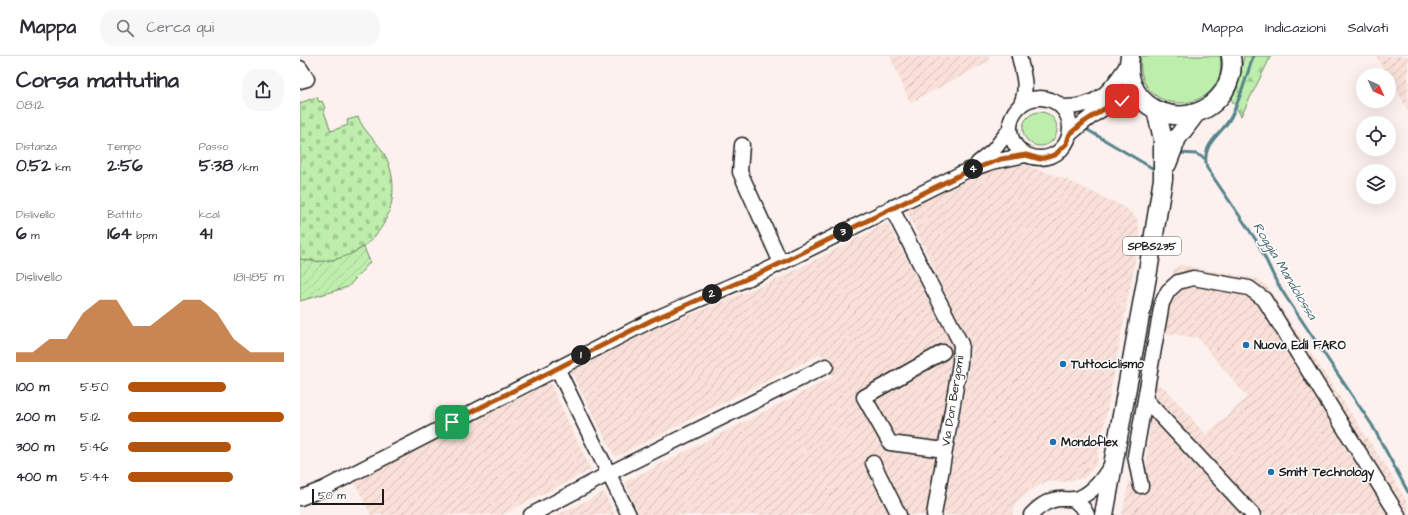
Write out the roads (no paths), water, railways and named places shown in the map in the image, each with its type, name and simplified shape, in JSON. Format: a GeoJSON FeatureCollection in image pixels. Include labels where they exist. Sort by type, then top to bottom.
{"type":"FeatureCollection","features":[{"type":"Feature","properties":{"kind":"main road"},"geometry":{"type":"LineString","coordinates":[[1130,59],[1131,80],[1137,92],[1151,106],[1176,116],[1196,113],[1209,107],[1219,98],[1227,86],[1231,73],[1232,57]]}},
{"type":"Feature","properties":{"kind":"main road"},"geometry":{"type":"LineString","coordinates":[[1151,106],[1163,139],[1163,178]]}},
{"type":"Feature","properties":{"kind":"main road"},"geometry":{"type":"LineString","coordinates":[[1163,178],[1178,138],[1196,113]]}},
{"type":"Feature","properties":{"kind":"main road","name":"SPBS235"},"geometry":{"type":"LineString","coordinates":[[1104,515],[1163,178]]}},
{"type":"Feature","properties":{"kind":"street"},"geometry":{"type":"LineString","coordinates":[[1019,56],[1026,83],[1024,98],[1012,116],[1010,129],[1012,140],[1018,149],[1026,155],[1040,159],[1055,155],[1066,144],[1070,134],[1070,124],[1067,115],[1061,107],[1050,100],[1037,96],[1026,83]]}},
{"type":"Feature","properties":{"kind":"street"},"geometry":{"type":"LineString","coordinates":[[1061,107],[1087,105],[1099,99],[1118,81],[1130,59]]}},
{"type":"Feature","properties":{"kind":"street"},"geometry":{"type":"LineString","coordinates":[[1020,106],[1031,100],[1043,98]]}},
{"type":"Feature","properties":{"kind":"street"},"geometry":{"type":"LineString","coordinates":[[1070,134],[1084,122],[1110,105],[1130,100],[1151,106]]}},
{"type":"Feature","properties":{"kind":"street"},"geometry":{"type":"LineString","coordinates":[[966,172],[993,151],[1010,129]]}},
{"type":"Feature","properties":{"kind":"street"},"geometry":{"type":"LineString","coordinates":[[742,146],[740,172],[781,263]]}},
{"type":"Feature","properties":{"kind":"street"},"geometry":{"type":"LineString","coordinates":[[300,498],[322,489],[652,320],[781,263],[892,207],[966,172],[992,162],[1026,155]]}},
{"type":"Feature","properties":{"kind":"street","name":"Via Don Bergomi"},"geometry":{"type":"LineString","coordinates":[[892,207],[961,344],[960,363],[934,515]]}},
{"type":"Feature","properties":{"kind":"street"},"geometry":{"type":"LineString","coordinates":[[1140,486],[1135,456],[1162,303],[1168,291],[1178,282],[1193,278],[1249,288],[1264,299],[1398,515]]}},
{"type":"Feature","properties":{"kind":"street"},"geometry":{"type":"LineString","coordinates":[[943,352],[864,397],[890,443],[945,450]]}},
{"type":"Feature","properties":{"kind":"street"},"geometry":{"type":"LineString","coordinates":[[531,515],[608,474],[826,366]]}},
{"type":"Feature","properties":{"kind":"street"},"geometry":{"type":"LineString","coordinates":[[557,368],[629,515]]}},
{"type":"Feature","properties":{"kind":"street"},"geometry":{"type":"LineString","coordinates":[[1145,399],[1253,515]]}},
{"type":"Feature","properties":{"kind":"street"},"geometry":{"type":"LineString","coordinates":[[1031,515],[1038,507],[1050,501],[1062,499],[1073,500],[1091,491],[1100,482],[1115,456],[1135,456]]}},
{"type":"Feature","properties":{"kind":"street"},"geometry":{"type":"LineString","coordinates":[[874,463],[900,515]]}},
{"type":"Feature","properties":{"kind":"street"},"geometry":{"type":"LineString","coordinates":[[1073,500],[1084,510],[1087,515]]}},
{"type":"Feature","properties":{"kind":"waterway","name":"Roggia Mandolossa"},"geometry":{"type":"LineString","coordinates":[[1253,56],[1232,115],[1209,145],[1206,159],[1207,168],[1258,243],[1276,281],[1286,297],[1372,425],[1408,492]]}},
{"type":"Feature","properties":{"kind":"waterway"},"geometry":{"type":"LineString","coordinates":[[1086,129],[1152,168]]}},
{"type":"Feature","properties":{"kind":"waterway"},"geometry":{"type":"LineString","coordinates":[[1180,153],[1196,154],[1204,158]]}},
{"type":"Feature","properties":{"kind":"place","name":"Nuova Edil FARO"},"geometry":{"type":"Point","coordinates":[1246,345]}},
{"type":"Feature","properties":{"kind":"place","name":"Tuttociclismo"},"geometry":{"type":"Point","coordinates":[1063,364]}},
{"type":"Feature","properties":{"kind":"place","name":"Mondoflex"},"geometry":{"type":"Point","coordinates":[1053,442]}},
{"type":"Feature","properties":{"kind":"place","name":"Smitt Technology"},"geometry":{"type":"Point","coordinates":[1271,472]}}]}
